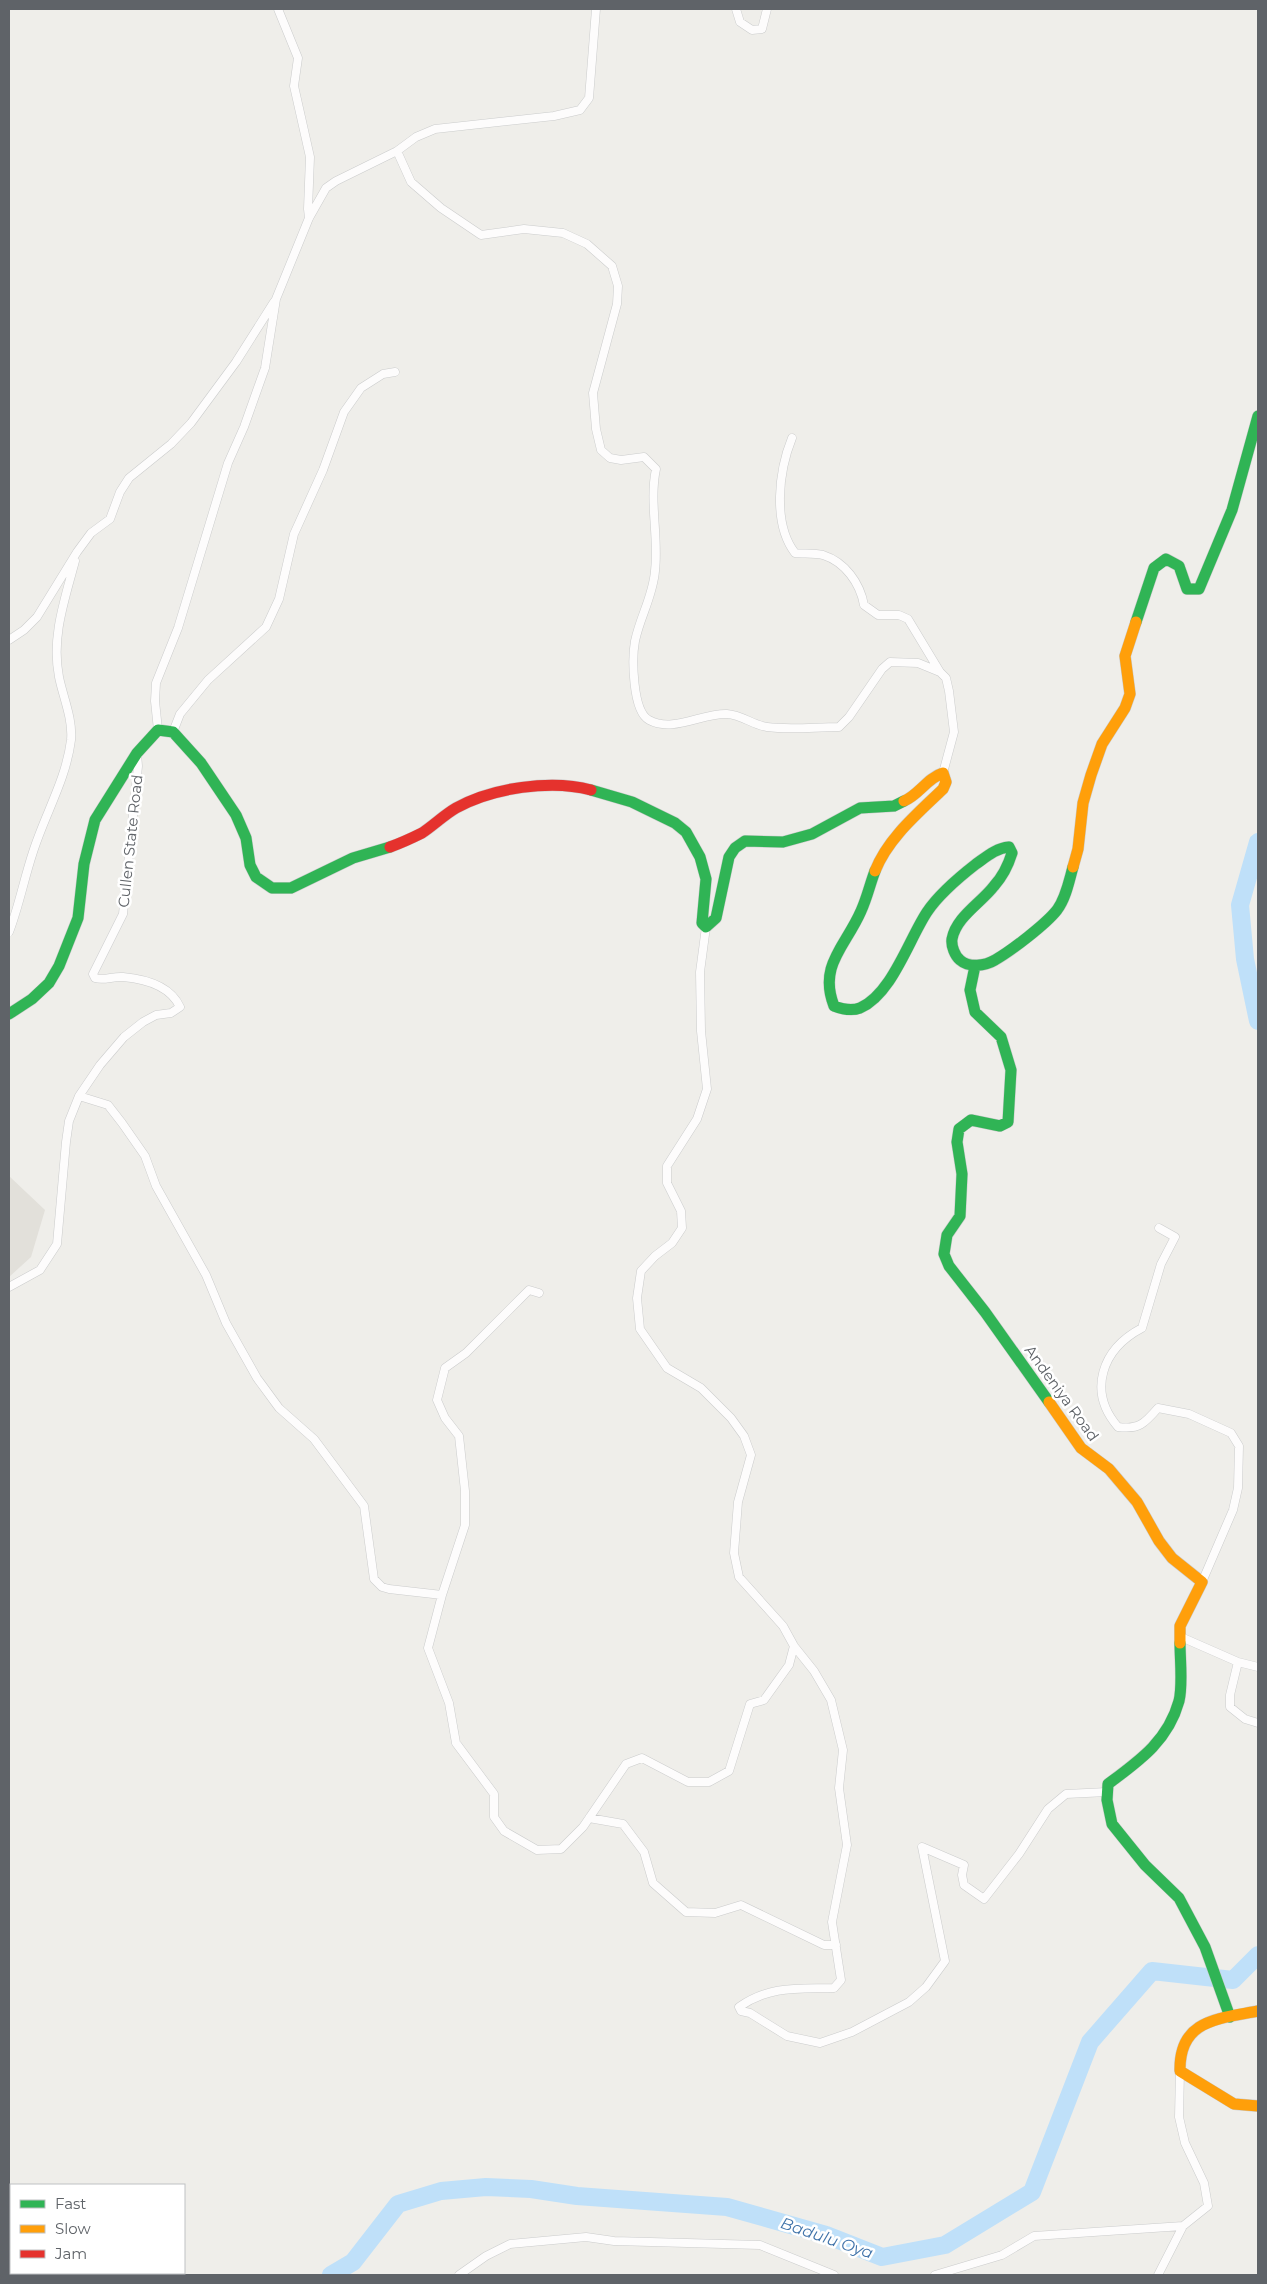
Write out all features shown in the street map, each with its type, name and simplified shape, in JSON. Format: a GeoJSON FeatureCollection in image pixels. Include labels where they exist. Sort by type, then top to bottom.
{"type":"FeatureCollection","features":[{"type":"Feature","properties":{"kind":"street"},"geometry":{"type":"LineString","coordinates":[[278,9],[298,58],[294,86],[310,157],[309,218]]}},
{"type":"Feature","properties":{"kind":"street"},"geometry":{"type":"LineString","coordinates":[[9,640],[24,630],[37,617],[77,552],[91,533],[110,519],[120,492],[129,478],[171,444],[191,423],[236,362],[276,299],[309,218],[326,188],[397,150],[416,137],[435,129],[554,116],[580,110],[589,98],[596,9]]}},
{"type":"Feature","properties":{"kind":"street"},"geometry":{"type":"LineString","coordinates":[[736,9],[740,22],[752,30],[762,29],[767,9]]}},
{"type":"Feature","properties":{"kind":"street"},"geometry":{"type":"LineString","coordinates":[[397,150],[411,182],[441,208],[482,235],[524,229],[563,233],[587,244],[612,266],[618,286],[617,304],[593,393],[596,429],[601,450],[610,458],[621,460],[644,457],[656,469],[653,483],[655,570],[650,598],[636,640],[633,662],[637,702],[648,720],[678,723],[726,714],[744,717],[765,727],[839,727],[849,717],[882,669],[890,662],[918,663],[940,672]]}},
{"type":"Feature","properties":{"kind":"street"},"geometry":{"type":"LineString","coordinates":[[9,1014],[32,999],[49,983],[59,966],[78,918],[84,864],[95,820],[136,753],[158,730],[155,701],[156,683],[178,628],[228,463],[244,427],[265,368],[276,299]]}},
{"type":"Feature","properties":{"kind":"street"},"geometry":{"type":"LineString","coordinates":[[173,732],[180,714],[208,680],[266,627],[279,599],[294,534],[323,470],[344,412],[361,388],[382,374],[395,372]]}},
{"type":"Feature","properties":{"kind":"street"},"geometry":{"type":"LineString","coordinates":[[792,438],[785,456],[780,508],[788,544],[795,553],[823,555],[846,568],[861,590],[864,605],[878,614],[899,615],[908,619],[940,672],[946,678],[954,732],[943,773],[946,782],[943,789],[895,838],[879,862],[860,913],[831,961],[827,980],[829,997],[834,1006],[844,1010],[859,1008],[870,1002],[896,969],[928,910],[966,872],[999,847],[1009,847],[1012,853],[1008,867],[994,887],[961,921],[952,940],[955,956],[964,964],[975,966],[994,961],[1035,930],[1057,910],[1064,898],[1078,849],[1083,803],[1102,744],[1125,708],[1130,694],[1125,656],[1154,568],[1166,559],[1174,560],[1180,565],[1187,589],[1199,589],[1232,510],[1258,416]]}},
{"type":"Feature","properties":{"kind":"street"},"geometry":{"type":"LineString","coordinates":[[9,932],[18,909],[33,851],[62,781],[71,739],[67,708],[58,676],[56,635],[77,552]]}},
{"type":"Feature","properties":{"kind":"street"},"geometry":{"type":"LineString","coordinates":[[158,730],[173,732],[200,763],[236,815],[246,838],[250,865],[256,877],[272,888],[291,888],[352,858],[389,848],[421,833],[456,808],[496,792],[545,786],[576,786],[632,802],[675,823],[686,832],[700,857],[706,879],[702,923],[706,927]]}},
{"type":"Feature","properties":{"kind":"street","name":"Cullen State Road"},"geometry":{"type":"LineString","coordinates":[[9,1287],[40,1270],[56,1244],[69,1121],[79,1096],[100,1065],[124,1037],[143,1022],[156,1015],[171,1013],[180,1007],[176,997],[159,984],[122,977],[99,980],[94,978],[93,974],[123,914],[138,766],[136,753]]}},
{"type":"Feature","properties":{"kind":"street"},"geometry":{"type":"LineString","coordinates":[[943,773],[936,775],[910,799],[894,806],[860,808],[812,834],[783,842],[745,841],[735,848],[730,857],[716,918],[706,927],[700,972],[701,1031],[707,1089],[697,1119],[667,1166],[667,1183],[681,1211],[682,1228],[672,1243],[654,1256],[641,1271],[637,1298],[640,1329],[667,1368],[701,1388],[732,1418],[744,1436],[751,1455],[738,1502],[734,1553],[740,1577],[783,1626],[794,1646],[814,1671],[831,1700],[842,1750],[839,1788],[847,1846],[832,1922],[841,1980],[834,1988],[777,1990],[755,1996],[739,2007],[741,2011],[750,2013],[787,2036],[820,2043],[852,2032],[908,2002],[926,1986],[945,1961],[922,1846],[964,1865],[962,1875],[964,1885],[984,1900],[1014,1860],[1048,1809],[1066,1794],[1107,1792]]}},
{"type":"Feature","properties":{"kind":"street","name":"Andeniya Road"},"geometry":{"type":"LineString","coordinates":[[975,966],[970,990],[975,1012],[1001,1037],[1011,1070],[1008,1122],[1000,1126],[971,1120],[959,1129],[957,1142],[962,1174],[960,1216],[947,1235],[944,1254],[949,1266],[985,1312],[1081,1448],[1109,1469],[1137,1502],[1159,1541],[1172,1558],[1202,1582]]}},
{"type":"Feature","properties":{"kind":"street"},"geometry":{"type":"LineString","coordinates":[[79,1096],[108,1105],[122,1122],[145,1156],[156,1186],[206,1274],[226,1323],[257,1378],[280,1408],[314,1439],[364,1506],[374,1579],[382,1587],[389,1589],[442,1595]]}},
{"type":"Feature","properties":{"kind":"street"},"geometry":{"type":"LineString","coordinates":[[1159,1228],[1175,1238],[1160,1264],[1142,1328],[1128,1336],[1108,1358],[1100,1391],[1107,1414],[1118,1427],[1133,1429],[1147,1421],[1158,1408],[1189,1414],[1231,1433],[1239,1446],[1238,1488],[1233,1510],[1202,1582],[1180,1626],[1179,1700],[1168,1731],[1150,1752],[1108,1784],[1107,1800],[1112,1824],[1145,1865],[1179,1898],[1196,1928],[1230,2017]]}},
{"type":"Feature","properties":{"kind":"street"},"geometry":{"type":"LineString","coordinates":[[539,1293],[529,1290],[466,1352],[445,1368],[438,1400],[445,1418],[459,1436],[465,1491],[465,1525],[442,1595],[428,1648],[449,1703],[456,1743],[494,1794],[494,1817],[504,1831],[537,1850],[561,1848],[583,1827],[626,1764],[642,1758],[688,1782],[709,1782],[729,1771],[750,1704],[764,1700],[789,1666],[794,1646]]}},
{"type":"Feature","properties":{"kind":"street"},"geometry":{"type":"LineString","coordinates":[[1181,1637],[1238,1662],[1258,1667]]}},
{"type":"Feature","properties":{"kind":"street"},"geometry":{"type":"LineString","coordinates":[[1238,1662],[1230,1695],[1230,1707],[1245,1720],[1258,1723]]}},
{"type":"Feature","properties":{"kind":"street"},"geometry":{"type":"LineString","coordinates":[[589,1818],[623,1824],[644,1852],[653,1883],[686,1912],[715,1913],[741,1905],[824,1945],[836,1945]]}},
{"type":"Feature","properties":{"kind":"street"},"geometry":{"type":"LineString","coordinates":[[1148,2275],[1158,2275],[1183,2226],[1208,2206],[1204,2183],[1185,2143],[1179,2117],[1180,2071],[1178,2059],[1182,2043],[1192,2031],[1205,2023],[1258,2011]]}},
{"type":"Feature","properties":{"kind":"street"},"geometry":{"type":"LineString","coordinates":[[1180,2071],[1234,2104],[1258,2106]]}},
{"type":"Feature","properties":{"kind":"street"},"geometry":{"type":"LineString","coordinates":[[935,2275],[1002,2255],[1034,2236],[1183,2226]]}},
{"type":"Feature","properties":{"kind":"street"},"geometry":{"type":"LineString","coordinates":[[459,2275],[486,2256],[510,2244],[586,2237],[614,2241],[760,2245],[834,2275]]}},
{"type":"Feature","properties":{"kind":"shaded area"},"geometry":{"type":"Polygon","coordinates":[[[9,1176],[45,1210],[31,1257],[9,1277],[9,1176]]]}},
{"type":"Feature","properties":{"kind":"waterway","name":"Badulu Oya"},"geometry":{"type":"LineString","coordinates":[[1258,842],[1240,905],[1245,959],[1258,1021]]}},
{"type":"Feature","properties":{"kind":"waterway","name":"Badulu Oya"},"geometry":{"type":"LineString","coordinates":[[331,2275],[353,2262],[398,2204],[441,2191],[486,2187],[531,2189],[577,2196],[727,2207],[826,2235],[882,2257],[945,2245],[1032,2192],[1090,2042],[1152,1971],[1233,1980],[1258,1955]]}},
{"type":"Feature","properties":{"kind":"traffic: fast"},"geometry":{"type":"LineString","coordinates":[[1136,622],[1154,568],[1166,559],[1179,566],[1187,589],[1199,589],[1232,510],[1258,416]]}},
{"type":"Feature","properties":{"kind":"traffic: fast"},"geometry":{"type":"LineString","coordinates":[[9,1014],[32,999],[49,983],[59,966],[78,918],[84,864],[95,820],[137,753],[158,730],[173,732],[201,763],[236,815],[246,838],[250,865],[256,877],[272,888],[291,888],[353,858],[390,847]]}},
{"type":"Feature","properties":{"kind":"traffic: fast"},"geometry":{"type":"LineString","coordinates":[[591,790],[632,802],[675,823],[686,832],[700,857],[706,879],[702,923],[706,927],[716,918],[729,857],[735,848],[745,841],[783,842],[812,834],[860,808],[894,806],[904,801]]}},
{"type":"Feature","properties":{"kind":"traffic: fast"},"geometry":{"type":"LineString","coordinates":[[875,871],[861,911],[836,956],[832,967],[829,979],[830,992],[834,1006],[840,1008],[860,1008],[881,991],[891,979],[920,923],[932,905],[956,881],[991,853],[1009,847],[1012,853],[1007,867],[1000,878],[958,924],[952,939],[953,948],[958,958],[964,963],[972,965],[987,964],[1002,956],[1052,916],[1063,900],[1073,867]]}},
{"type":"Feature","properties":{"kind":"traffic: fast"},"geometry":{"type":"LineString","coordinates":[[975,966],[970,990],[975,1012],[1001,1037],[1011,1070],[1008,1122],[1000,1126],[971,1120],[959,1129],[957,1142],[962,1174],[960,1216],[947,1235],[944,1254],[949,1266],[985,1312],[1049,1402]]}},
{"type":"Feature","properties":{"kind":"traffic: fast"},"geometry":{"type":"LineString","coordinates":[[1180,1643],[1181,1688],[1179,1701],[1168,1728],[1151,1749],[1108,1784],[1107,1800],[1112,1824],[1145,1865],[1179,1898],[1205,1947],[1230,2017]]}},
{"type":"Feature","properties":{"kind":"traffic: slow"},"geometry":{"type":"LineString","coordinates":[[1073,867],[1078,849],[1083,803],[1091,775],[1102,744],[1125,708],[1130,694],[1125,656],[1136,622]]}},
{"type":"Feature","properties":{"kind":"traffic: slow"},"geometry":{"type":"LineString","coordinates":[[875,871],[896,837],[943,789],[946,782],[943,773],[937,775],[904,801]]}},
{"type":"Feature","properties":{"kind":"traffic: slow"},"geometry":{"type":"LineString","coordinates":[[1049,1402],[1081,1448],[1109,1469],[1137,1502],[1159,1541],[1172,1558],[1202,1582],[1180,1626],[1180,1643]]}},
{"type":"Feature","properties":{"kind":"traffic: slow"},"geometry":{"type":"LineString","coordinates":[[1258,2011],[1215,2020],[1193,2032],[1186,2041],[1181,2054],[1180,2071],[1234,2104],[1258,2106]]}},
{"type":"Feature","properties":{"kind":"traffic: jam"},"geometry":{"type":"LineString","coordinates":[[390,847],[422,833],[456,808],[487,795],[522,787],[558,785],[591,790]]}}]}
